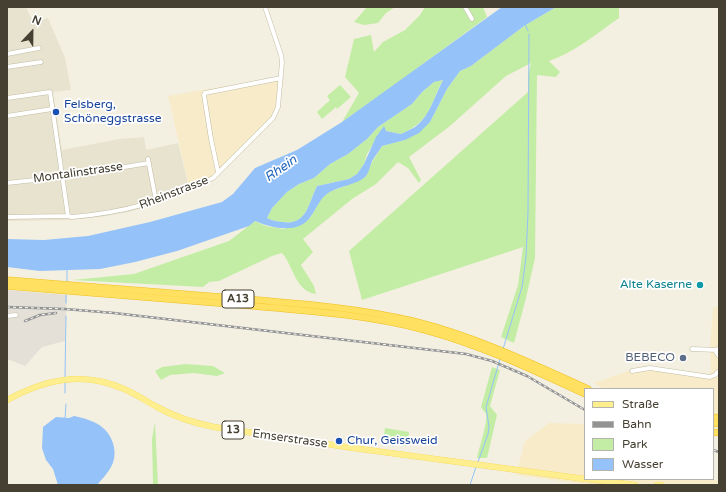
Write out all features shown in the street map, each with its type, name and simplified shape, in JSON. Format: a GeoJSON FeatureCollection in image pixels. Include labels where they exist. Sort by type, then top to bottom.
{"type":"FeatureCollection","features":[{"type":"Feature","properties":{"kind":"highway","name":"A13"},"geometry":{"type":"LineString","coordinates":[[7,280],[331,307],[393,317],[429,325],[586,388]]}},
{"type":"Feature","properties":{"kind":"highway","name":"A13"},"geometry":{"type":"LineString","coordinates":[[7,286],[336,314],[410,327],[466,340]]}},
{"type":"Feature","properties":{"kind":"highway","name":"A13"},"geometry":{"type":"LineString","coordinates":[[501,354],[584,394]]}},
{"type":"Feature","properties":{"kind":"main road","name":"Emserstrasse"},"geometry":{"type":"LineString","coordinates":[[7,400],[34,386],[56,380],[97,380],[126,390],[172,415],[214,428],[584,479]]}},
{"type":"Feature","properties":{"kind":"main road","name":"Emserstrasse"},"geometry":{"type":"LineString","coordinates":[[594,480],[635,485]]}},
{"type":"Feature","properties":{"kind":"street","name":"Rheinstrasse"},"geometry":{"type":"LineString","coordinates":[[7,217],[72,217],[115,213],[156,201],[213,178],[275,116],[278,107],[282,66],[281,55],[265,7]]}},
{"type":"Feature","properties":{"kind":"street"},"geometry":{"type":"LineString","coordinates":[[465,7],[472,19]]}},
{"type":"Feature","properties":{"kind":"street"},"geometry":{"type":"LineString","coordinates":[[7,54],[39,48]]}},
{"type":"Feature","properties":{"kind":"street"},"geometry":{"type":"LineString","coordinates":[[7,67],[41,62]]}},
{"type":"Feature","properties":{"kind":"street"},"geometry":{"type":"LineString","coordinates":[[218,172],[204,96],[206,92],[281,78]]}},
{"type":"Feature","properties":{"kind":"street"},"geometry":{"type":"LineString","coordinates":[[7,98],[50,92],[68,216]]}},
{"type":"Feature","properties":{"kind":"street"},"geometry":{"type":"LineString","coordinates":[[7,116],[52,110]]}},
{"type":"Feature","properties":{"kind":"street","name":"Montalinstrasse"},"geometry":{"type":"LineString","coordinates":[[7,183],[63,176],[148,161],[156,201]]}},
{"type":"Feature","properties":{"kind":"street"},"geometry":{"type":"LineString","coordinates":[[7,316],[16,315]]}},
{"type":"Feature","properties":{"kind":"street"},"geometry":{"type":"LineString","coordinates":[[692,349],[717,349],[717,354],[719,356]]}},
{"type":"Feature","properties":{"kind":"street"},"geometry":{"type":"LineString","coordinates":[[632,371],[650,368],[712,377],[719,371]]}},
{"type":"Feature","properties":{"kind":"shaded area"},"geometry":{"type":"Polygon","coordinates":[[[7,7],[26,7],[33,22],[48,18],[65,58],[71,90],[53,92],[62,150],[119,139],[144,137],[146,150],[178,143],[190,191],[156,204],[129,212],[100,217],[66,220],[7,221],[7,7]]]}},
{"type":"Feature","properties":{"kind":"shaded area"},"geometry":{"type":"Polygon","coordinates":[[[283,76],[280,108],[224,169],[211,181],[190,191],[168,96],[283,76]]]}},
{"type":"Feature","properties":{"kind":"shaded area"},"geometry":{"type":"Polygon","coordinates":[[[7,290],[67,295],[65,341],[42,347],[25,366],[7,359],[7,290]]]}},
{"type":"Feature","properties":{"kind":"shaded area"},"geometry":{"type":"Polygon","coordinates":[[[713,307],[719,307],[719,414],[714,414],[714,388],[602,388],[594,383],[639,367],[646,366],[710,374],[713,307]]]}},
{"type":"Feature","properties":{"kind":"shaded area"},"geometry":{"type":"Polygon","coordinates":[[[549,423],[584,424],[584,480],[714,479],[719,483],[719,485],[588,485],[516,475],[525,441],[549,423]]]}},
{"type":"Feature","properties":{"kind":"green space"},"geometry":{"type":"Polygon","coordinates":[[[367,7],[395,7],[386,13],[378,23],[364,25],[354,22],[367,7]]]}},
{"type":"Feature","properties":{"kind":"green space"},"geometry":{"type":"Polygon","coordinates":[[[425,7],[483,7],[487,17],[342,122],[359,93],[345,77],[354,39],[371,35],[374,52],[383,42],[405,30],[420,15],[425,7]]]}},
{"type":"Feature","properties":{"kind":"green space"},"geometry":{"type":"Polygon","coordinates":[[[556,7],[619,7],[619,18],[577,48],[549,61],[560,72],[556,77],[537,75],[535,258],[514,343],[501,337],[518,285],[523,247],[362,300],[349,251],[528,92],[528,75],[531,63],[506,76],[450,126],[409,157],[421,180],[419,183],[408,168],[398,162],[376,184],[352,199],[303,239],[313,252],[301,265],[314,286],[316,294],[309,292],[299,283],[282,253],[272,256],[219,281],[209,282],[203,287],[72,280],[134,274],[229,241],[255,221],[266,226],[284,229],[310,218],[321,199],[329,192],[353,183],[366,176],[372,162],[382,146],[405,140],[430,122],[447,89],[460,71],[471,66],[524,26],[556,7]]]}},
{"type":"Feature","properties":{"kind":"green space"},"geometry":{"type":"Polygon","coordinates":[[[443,80],[429,111],[420,122],[401,134],[386,131],[384,127],[367,154],[364,164],[357,174],[349,179],[317,186],[306,212],[297,221],[282,222],[267,218],[272,208],[287,192],[299,184],[314,178],[330,164],[348,154],[367,139],[378,127],[412,104],[422,92],[434,82],[443,80]]]}},
{"type":"Feature","properties":{"kind":"green space"},"geometry":{"type":"Polygon","coordinates":[[[340,85],[351,97],[322,119],[317,112],[330,100],[327,96],[340,85]]]}},
{"type":"Feature","properties":{"kind":"green space"},"geometry":{"type":"Polygon","coordinates":[[[186,364],[213,366],[225,373],[217,376],[194,373],[170,375],[161,380],[155,371],[162,367],[186,364]]]}},
{"type":"Feature","properties":{"kind":"green space"},"geometry":{"type":"Polygon","coordinates":[[[492,367],[500,370],[490,406],[497,415],[487,458],[477,458],[485,429],[486,418],[486,414],[481,407],[492,367]]]}},
{"type":"Feature","properties":{"kind":"green space"},"geometry":{"type":"Polygon","coordinates":[[[155,422],[158,485],[153,485],[152,439],[155,422]]]}},
{"type":"Feature","properties":{"kind":"green space"},"geometry":{"type":"Polygon","coordinates":[[[385,428],[409,432],[407,446],[383,442],[385,428]]]}},
{"type":"Feature","properties":{"kind":"water","name":"Rhein"},"geometry":{"type":"Polygon","coordinates":[[[502,7],[556,7],[524,26],[471,66],[460,71],[447,89],[430,122],[419,133],[405,140],[382,146],[372,161],[366,176],[358,181],[331,191],[324,196],[311,216],[300,226],[292,228],[277,228],[255,221],[249,226],[177,251],[100,269],[40,271],[7,267],[7,239],[44,240],[88,236],[150,222],[222,202],[233,194],[255,168],[297,150],[342,122],[502,7]],[[443,80],[434,82],[422,92],[412,104],[378,127],[367,139],[348,154],[330,164],[314,178],[299,184],[287,192],[272,208],[267,218],[282,222],[297,221],[306,212],[317,186],[349,179],[357,174],[364,164],[376,137],[384,126],[386,131],[401,134],[415,127],[425,117],[443,80]]]}},
{"type":"Feature","properties":{"kind":"water"},"geometry":{"type":"Polygon","coordinates":[[[74,416],[97,423],[107,431],[114,445],[115,455],[112,465],[97,485],[58,485],[53,469],[46,460],[42,448],[43,427],[56,417],[69,418],[74,416]]]}},
{"type":"Feature","properties":{"kind":"waterway"},"geometry":{"type":"LineString","coordinates":[[525,24],[528,31]]}},
{"type":"Feature","properties":{"kind":"waterway"},"geometry":{"type":"LineString","coordinates":[[503,349],[522,287],[526,257],[528,212],[529,34]]}},
{"type":"Feature","properties":{"kind":"waterway"},"geometry":{"type":"LineString","coordinates":[[67,269],[67,281]]}},
{"type":"Feature","properties":{"kind":"waterway"},"geometry":{"type":"LineString","coordinates":[[66,295],[66,303]]}},
{"type":"Feature","properties":{"kind":"waterway"},"geometry":{"type":"LineString","coordinates":[[65,377],[66,316]]}},
{"type":"Feature","properties":{"kind":"waterway"},"geometry":{"type":"LineString","coordinates":[[478,462],[488,434],[489,427],[486,407],[500,359]]}},
{"type":"Feature","properties":{"kind":"waterway"},"geometry":{"type":"LineString","coordinates":[[65,382],[65,393]]}},
{"type":"Feature","properties":{"kind":"waterway"},"geometry":{"type":"LineString","coordinates":[[65,419],[66,404]]}},
{"type":"Feature","properties":{"kind":"waterway"},"geometry":{"type":"LineString","coordinates":[[470,485],[476,467]]}},
{"type":"Feature","properties":{"kind":"railway"},"geometry":{"type":"LineString","coordinates":[[7,307],[65,309],[114,313],[466,354],[492,361],[527,376],[584,409]]}},
{"type":"Feature","properties":{"kind":"railway"},"geometry":{"type":"LineString","coordinates":[[25,321],[40,315],[56,313]]}},
{"type":"Feature","properties":{"kind":"railway"},"geometry":{"type":"LineString","coordinates":[[714,450],[719,452]]}},
{"type":"Feature","properties":{"kind":"place","name":"Felsberg, Schöneggstrasse"},"geometry":{"type":"Point","coordinates":[56,112]}},
{"type":"Feature","properties":{"kind":"place","name":"Alte Kaserne"},"geometry":{"type":"Point","coordinates":[700,285]}},
{"type":"Feature","properties":{"kind":"place","name":"BEBECO"},"geometry":{"type":"Point","coordinates":[683,358]}},
{"type":"Feature","properties":{"kind":"place","name":"Chur, Geissweid"},"geometry":{"type":"Point","coordinates":[339,441]}}]}
